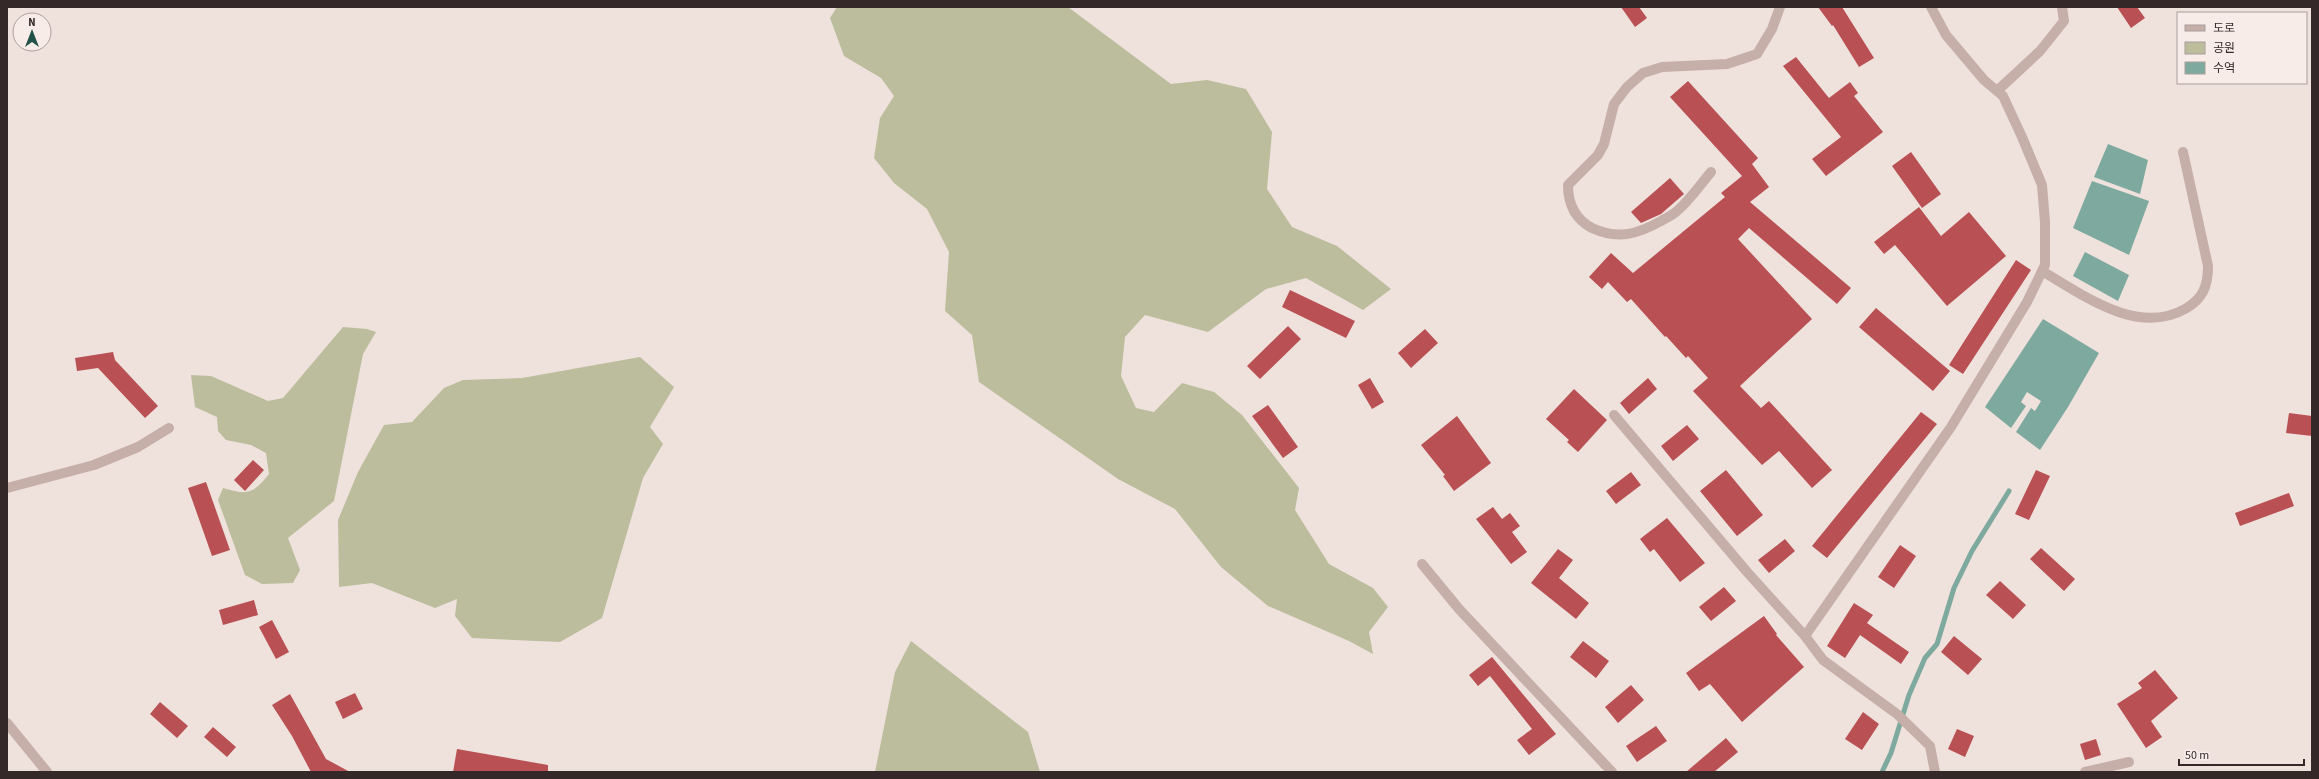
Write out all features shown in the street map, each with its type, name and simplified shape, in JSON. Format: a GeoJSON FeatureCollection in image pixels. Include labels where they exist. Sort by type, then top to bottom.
{"type":"FeatureCollection","features":[{"type":"Feature","properties":{"kind":"street"},"geometry":{"type":"LineString","coordinates":[[1711,172],[1676,212],[1644,231],[1626,236],[1604,233],[1587,225],[1574,212],[1568,197],[1568,185],[1598,155],[1604,144],[1614,104],[1627,87],[1643,73],[1662,67],[1727,64],[1757,54],[1772,29],[1780,7]]}},
{"type":"Feature","properties":{"kind":"street"},"geometry":{"type":"LineString","coordinates":[[1804,636],[1952,427],[2027,302],[2045,265],[2045,222],[2042,185],[2004,96],[1984,80],[1946,35],[1931,7]]}},
{"type":"Feature","properties":{"kind":"street"},"geometry":{"type":"LineString","coordinates":[[1997,91],[2040,51],[2064,21],[2062,7]]}},
{"type":"Feature","properties":{"kind":"street"},"geometry":{"type":"LineString","coordinates":[[2042,271],[2086,296],[2127,315],[2142,318],[2180,312],[2192,305],[2202,296],[2208,283],[2208,266],[2183,152]]}},
{"type":"Feature","properties":{"kind":"street"},"geometry":{"type":"LineString","coordinates":[[1614,415],[1823,660],[1897,714],[1930,746],[1935,772]]}},
{"type":"Feature","properties":{"kind":"street"},"geometry":{"type":"LineString","coordinates":[[7,488],[94,465],[138,447],[170,428]]}},
{"type":"Feature","properties":{"kind":"street"},"geometry":{"type":"LineString","coordinates":[[1422,564],[1459,609],[1612,772]]}},
{"type":"Feature","properties":{"kind":"street"},"geometry":{"type":"LineString","coordinates":[[7,723],[47,772]]}},
{"type":"Feature","properties":{"kind":"street"},"geometry":{"type":"LineString","coordinates":[[2086,772],[2129,762]]}},
{"type":"Feature","properties":{"kind":"green space"},"geometry":{"type":"Polygon","coordinates":[[[837,7],[1068,7],[1171,84],[1207,80],[1246,89],[1272,132],[1267,189],[1292,227],[1337,246],[1391,289],[1363,310],[1306,278],[1266,289],[1208,332],[1145,315],[1125,337],[1121,376],[1136,408],[1154,412],[1182,383],[1214,392],[1242,415],[1299,488],[1295,510],[1329,564],[1373,588],[1388,607],[1369,632],[1373,654],[1349,641],[1268,606],[1221,567],[1175,509],[1118,479],[979,382],[972,335],[945,311],[949,252],[927,209],[894,183],[874,158],[880,118],[894,96],[881,78],[844,56],[830,18],[837,7]]]}},
{"type":"Feature","properties":{"kind":"green space"},"geometry":{"type":"Polygon","coordinates":[[[343,327],[367,329],[376,332],[363,354],[334,501],[288,538],[300,570],[293,583],[262,584],[245,575],[218,500],[223,488],[238,492],[249,492],[254,490],[269,474],[266,453],[251,445],[226,440],[218,431],[217,417],[195,407],[191,375],[211,376],[268,401],[283,398],[343,327]]]}},
{"type":"Feature","properties":{"kind":"green space"},"geometry":{"type":"Polygon","coordinates":[[[640,357],[674,387],[650,427],[663,444],[643,478],[602,618],[560,642],[472,638],[455,616],[457,599],[435,608],[372,583],[339,587],[338,520],[358,472],[384,425],[412,422],[444,388],[463,380],[522,378],[640,357]]]}},
{"type":"Feature","properties":{"kind":"green space"},"geometry":{"type":"Polygon","coordinates":[[[911,641],[1028,732],[1040,772],[875,772],[895,672],[911,641]]]}},
{"type":"Feature","properties":{"kind":"water"},"geometry":{"type":"Polygon","coordinates":[[[2108,144],[2148,160],[2140,194],[2094,177],[2108,144]]]}},
{"type":"Feature","properties":{"kind":"water"},"geometry":{"type":"Polygon","coordinates":[[[2092,181],[2149,201],[2129,255],[2073,228],[2092,181]]]}},
{"type":"Feature","properties":{"kind":"water"},"geometry":{"type":"Polygon","coordinates":[[[2085,252],[2129,275],[2118,301],[2073,276],[2085,252]]]}},
{"type":"Feature","properties":{"kind":"water"},"geometry":{"type":"Polygon","coordinates":[[[2043,319],[2099,353],[2068,407],[2040,450],[2016,432],[2031,408],[2035,411],[2041,401],[2027,392],[2021,402],[2026,406],[2011,428],[1985,407],[2043,319]]]}},
{"type":"Feature","properties":{"kind":"building"},"geometry":{"type":"Polygon","coordinates":[[[1621,7],[1639,7],[1647,18],[1635,27],[1621,7]]]}},
{"type":"Feature","properties":{"kind":"building"},"geometry":{"type":"Polygon","coordinates":[[[1818,7],[1842,7],[1874,58],[1859,67],[1833,25],[1832,26],[1818,7]]]}},
{"type":"Feature","properties":{"kind":"building"},"geometry":{"type":"Polygon","coordinates":[[[2117,7],[2137,7],[2145,18],[2131,28],[2117,7]]]}},
{"type":"Feature","properties":{"kind":"building"},"geometry":{"type":"Polygon","coordinates":[[[1796,57],[1829,98],[1850,82],[1858,93],[1854,96],[1883,132],[1826,176],[1812,159],[1841,137],[1783,66],[1796,57]]]}},
{"type":"Feature","properties":{"kind":"building"},"geometry":{"type":"Polygon","coordinates":[[[1688,81],[1758,158],[1752,164],[1769,187],[1750,202],[1851,288],[1837,304],[1749,228],[1738,239],[1812,319],[1740,386],[1761,408],[1769,401],[1832,470],[1812,488],[1779,451],[1762,465],[1693,391],[1708,378],[1688,356],[1686,358],[1631,299],[1627,302],[1608,282],[1602,289],[1589,277],[1611,253],[1633,273],[1725,197],[1721,193],[1742,176],[1670,97],[1688,81]]]}},
{"type":"Feature","properties":{"kind":"building"},"geometry":{"type":"Polygon","coordinates":[[[1911,152],[1941,194],[1922,208],[1892,166],[1911,152]]]}},
{"type":"Feature","properties":{"kind":"building"},"geometry":{"type":"Polygon","coordinates":[[[1670,178],[1684,194],[1661,214],[1641,223],[1631,212],[1670,178]]]}},
{"type":"Feature","properties":{"kind":"building"},"geometry":{"type":"Polygon","coordinates":[[[1919,207],[1941,236],[1969,212],[2006,256],[1947,306],[1895,245],[1884,254],[1874,242],[1919,207]]]}},
{"type":"Feature","properties":{"kind":"building"},"geometry":{"type":"Polygon","coordinates":[[[2016,260],[2031,270],[1963,374],[1949,365],[2016,260]]]}},
{"type":"Feature","properties":{"kind":"building"},"geometry":{"type":"Polygon","coordinates":[[[1290,290],[1355,321],[1346,338],[1282,307],[1290,290]]]}},
{"type":"Feature","properties":{"kind":"building"},"geometry":{"type":"Polygon","coordinates":[[[1876,308],[1950,371],[1933,391],[1859,327],[1876,308]]]}},
{"type":"Feature","properties":{"kind":"building"},"geometry":{"type":"Polygon","coordinates":[[[1288,326],[1301,339],[1260,379],[1247,366],[1288,326]]]}},
{"type":"Feature","properties":{"kind":"building"},"geometry":{"type":"Polygon","coordinates":[[[1425,329],[1438,343],[1411,368],[1398,353],[1425,329]]]}},
{"type":"Feature","properties":{"kind":"building"},"geometry":{"type":"Polygon","coordinates":[[[113,352],[115,360],[158,406],[145,418],[98,368],[77,371],[75,358],[113,352]]]}},
{"type":"Feature","properties":{"kind":"building"},"geometry":{"type":"Polygon","coordinates":[[[1370,378],[1384,402],[1372,409],[1358,385],[1370,378]]]}},
{"type":"Feature","properties":{"kind":"building"},"geometry":{"type":"Polygon","coordinates":[[[1648,378],[1657,389],[1629,414],[1620,403],[1648,378]]]}},
{"type":"Feature","properties":{"kind":"building"},"geometry":{"type":"Polygon","coordinates":[[[1574,389],[1607,420],[1578,452],[1567,442],[1569,440],[1546,419],[1574,389]]]}},
{"type":"Feature","properties":{"kind":"building"},"geometry":{"type":"Polygon","coordinates":[[[1268,405],[1298,447],[1283,458],[1252,416],[1268,405]]]}},
{"type":"Feature","properties":{"kind":"building"},"geometry":{"type":"Polygon","coordinates":[[[1921,412],[1937,424],[1827,558],[1812,546],[1921,412]]]}},
{"type":"Feature","properties":{"kind":"building"},"geometry":{"type":"Polygon","coordinates":[[[2289,413],[2312,416],[2312,436],[2286,433],[2289,413]]]}},
{"type":"Feature","properties":{"kind":"building"},"geometry":{"type":"Polygon","coordinates":[[[1457,416],[1491,463],[1454,491],[1443,476],[1445,475],[1421,445],[1457,416]]]}},
{"type":"Feature","properties":{"kind":"building"},"geometry":{"type":"Polygon","coordinates":[[[1687,425],[1699,439],[1673,461],[1661,446],[1687,425]]]}},
{"type":"Feature","properties":{"kind":"building"},"geometry":{"type":"Polygon","coordinates":[[[253,460],[264,470],[245,491],[234,480],[253,460]]]}},
{"type":"Feature","properties":{"kind":"building"},"geometry":{"type":"Polygon","coordinates":[[[1726,470],[1763,515],[1737,536],[1700,491],[1726,470]]]}},
{"type":"Feature","properties":{"kind":"building"},"geometry":{"type":"Polygon","coordinates":[[[2036,470],[2050,476],[2029,520],[2015,514],[2036,470]]]}},
{"type":"Feature","properties":{"kind":"building"},"geometry":{"type":"Polygon","coordinates":[[[1631,472],[1641,485],[1616,504],[1606,491],[1631,472]]]}},
{"type":"Feature","properties":{"kind":"building"},"geometry":{"type":"Polygon","coordinates":[[[206,482],[230,550],[212,556],[188,488],[206,482]]]}},
{"type":"Feature","properties":{"kind":"building"},"geometry":{"type":"Polygon","coordinates":[[[2289,493],[2294,506],[2240,526],[2235,513],[2289,493]]]}},
{"type":"Feature","properties":{"kind":"building"},"geometry":{"type":"Polygon","coordinates":[[[1493,507],[1502,519],[1510,513],[1520,526],[1512,532],[1527,552],[1511,564],[1476,519],[1493,507]]]}},
{"type":"Feature","properties":{"kind":"building"},"geometry":{"type":"Polygon","coordinates":[[[1667,518],[1705,563],[1680,582],[1654,549],[1650,552],[1640,539],[1667,518]]]}},
{"type":"Feature","properties":{"kind":"building"},"geometry":{"type":"Polygon","coordinates":[[[1785,539],[1795,551],[1769,573],[1758,560],[1785,539]]]}},
{"type":"Feature","properties":{"kind":"building"},"geometry":{"type":"Polygon","coordinates":[[[1900,545],[1916,556],[1894,588],[1878,577],[1900,545]]]}},
{"type":"Feature","properties":{"kind":"building"},"geometry":{"type":"Polygon","coordinates":[[[2041,548],[2075,579],[2064,591],[2030,559],[2041,548]]]}},
{"type":"Feature","properties":{"kind":"building"},"geometry":{"type":"Polygon","coordinates":[[[1558,549],[1573,560],[1559,578],[1589,603],[1576,619],[1531,583],[1558,549]]]}},
{"type":"Feature","properties":{"kind":"building"},"geometry":{"type":"Polygon","coordinates":[[[2000,581],[2026,605],[2013,619],[1986,595],[2000,581]]]}},
{"type":"Feature","properties":{"kind":"building"},"geometry":{"type":"Polygon","coordinates":[[[1724,587],[1736,601],[1711,621],[1699,607],[1724,587]]]}},
{"type":"Feature","properties":{"kind":"building"},"geometry":{"type":"Polygon","coordinates":[[[254,600],[258,615],[223,625],[219,610],[254,600]]]}},
{"type":"Feature","properties":{"kind":"building"},"geometry":{"type":"Polygon","coordinates":[[[1854,603],[1873,615],[1867,623],[1909,652],[1901,664],[1860,635],[1845,658],[1827,646],[1854,603]]]}},
{"type":"Feature","properties":{"kind":"building"},"geometry":{"type":"Polygon","coordinates":[[[1764,616],[1777,634],[1776,635],[1804,667],[1742,722],[1710,684],[1699,691],[1686,673],[1764,616]]]}},
{"type":"Feature","properties":{"kind":"building"},"geometry":{"type":"Polygon","coordinates":[[[272,620],[289,652],[276,659],[259,627],[272,620]]]}},
{"type":"Feature","properties":{"kind":"building"},"geometry":{"type":"Polygon","coordinates":[[[1954,636],[1982,659],[1968,675],[1941,652],[1954,636]]]}},
{"type":"Feature","properties":{"kind":"building"},"geometry":{"type":"Polygon","coordinates":[[[1583,641],[1609,661],[1596,678],[1570,657],[1583,641]]]}},
{"type":"Feature","properties":{"kind":"building"},"geometry":{"type":"Polygon","coordinates":[[[1492,657],[1556,734],[1529,755],[1517,740],[1532,729],[1490,676],[1478,686],[1469,675],[1492,657]]]}},
{"type":"Feature","properties":{"kind":"building"},"geometry":{"type":"Polygon","coordinates":[[[2155,670],[2178,698],[2151,721],[2162,737],[2146,748],[2117,704],[2142,688],[2138,683],[2155,670]]]}},
{"type":"Feature","properties":{"kind":"building"},"geometry":{"type":"Polygon","coordinates":[[[1631,685],[1644,700],[1618,723],[1605,707],[1631,685]]]}},
{"type":"Feature","properties":{"kind":"building"},"geometry":{"type":"Polygon","coordinates":[[[355,693],[363,709],[343,719],[335,702],[355,693]]]}},
{"type":"Feature","properties":{"kind":"building"},"geometry":{"type":"Polygon","coordinates":[[[290,694],[326,759],[350,772],[311,772],[292,736],[272,705],[290,694]]]}},
{"type":"Feature","properties":{"kind":"building"},"geometry":{"type":"Polygon","coordinates":[[[160,702],[188,726],[177,738],[150,714],[160,702]]]}},
{"type":"Feature","properties":{"kind":"building"},"geometry":{"type":"Polygon","coordinates":[[[1863,712],[1879,724],[1862,750],[1845,739],[1863,712]]]}},
{"type":"Feature","properties":{"kind":"building"},"geometry":{"type":"Polygon","coordinates":[[[1656,726],[1667,741],[1637,762],[1626,746],[1656,726]]]}},
{"type":"Feature","properties":{"kind":"building"},"geometry":{"type":"Polygon","coordinates":[[[213,727],[236,747],[227,757],[204,737],[213,727]]]}},
{"type":"Feature","properties":{"kind":"building"},"geometry":{"type":"Polygon","coordinates":[[[1957,729],[1974,736],[1965,757],[1948,749],[1957,729]]]}},
{"type":"Feature","properties":{"kind":"building"},"geometry":{"type":"Polygon","coordinates":[[[1726,738],[1738,752],[1714,772],[1686,772],[1726,738]]]}},
{"type":"Feature","properties":{"kind":"building"},"geometry":{"type":"Polygon","coordinates":[[[2096,739],[2101,755],[2085,760],[2080,744],[2096,739]]]}},
{"type":"Feature","properties":{"kind":"building"},"geometry":{"type":"Polygon","coordinates":[[[457,749],[548,765],[548,772],[453,772],[457,749]]]}},
{"type":"Feature","properties":{"kind":"waterway"},"geometry":{"type":"LineString","coordinates":[[1882,772],[1891,753],[1909,695],[1925,658],[1937,644],[1954,588],[1972,551],[2009,491]]}}]}
